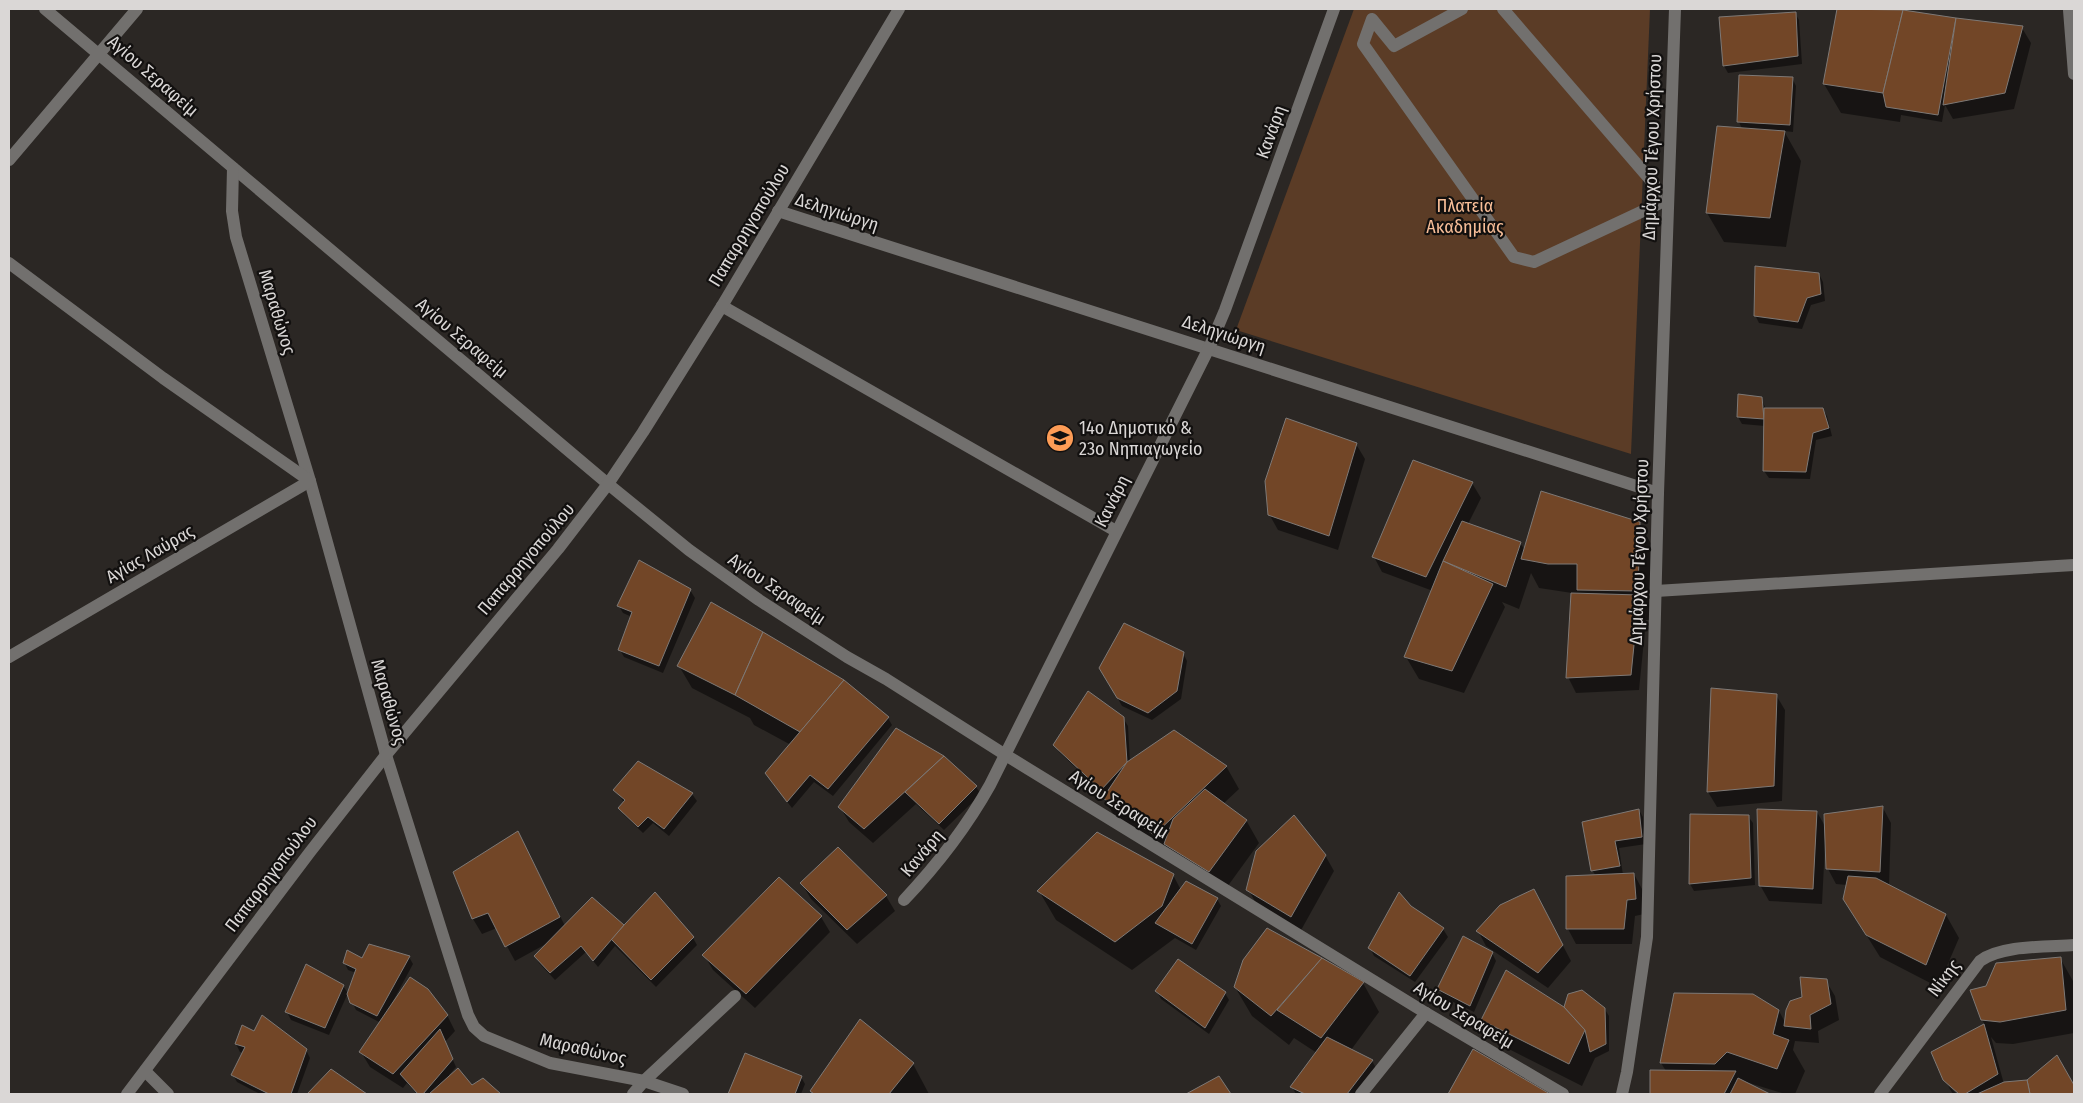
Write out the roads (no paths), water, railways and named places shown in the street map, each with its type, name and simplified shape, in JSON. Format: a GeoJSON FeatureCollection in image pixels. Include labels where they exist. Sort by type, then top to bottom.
{"type":"FeatureCollection","features":[{"type":"Feature","properties":{"kind":"street","name":"Αγίου Σεραφείμ"},"geometry":{"type":"LineString","coordinates":[[45,9],[608,484],[689,550],[759,600],[847,657],[886,679],[1004,754],[1426,1013],[1563,1094]]}},
{"type":"Feature","properties":{"kind":"street"},"geometry":{"type":"LineString","coordinates":[[9,160],[137,9]]}},
{"type":"Feature","properties":{"kind":"street","name":"Παπαρρηγοπούλου"},"geometry":{"type":"LineString","coordinates":[[127,1094],[310,852],[386,755],[558,549],[608,484],[722,306],[899,9]]}},
{"type":"Feature","properties":{"kind":"street","name":"Κανάρη"},"geometry":{"type":"LineString","coordinates":[[904,900],[933,869],[958,837],[990,785],[1116,531],[1210,348],[1334,9]]}},
{"type":"Feature","properties":{"kind":"street"},"geometry":{"type":"LineString","coordinates":[[1462,9],[1394,46],[1372,19],[1362,44],[1514,257],[1534,262],[1658,204],[1654,184],[1503,9]]}},
{"type":"Feature","properties":{"kind":"street","name":"Δημάρχου Τέγου Χρήστου"},"geometry":{"type":"LineString","coordinates":[[1622,1094],[1627,1072],[1646,937],[1674,9]]}},
{"type":"Feature","properties":{"kind":"street"},"geometry":{"type":"LineString","coordinates":[[2068,10],[2074,74]]}},
{"type":"Feature","properties":{"kind":"street","name":"Μαραθώνος"},"geometry":{"type":"LineString","coordinates":[[232,168],[232,210],[236,237],[310,481],[386,755],[462,1003],[474,1027],[496,1043],[550,1063],[644,1081],[683,1094]]}},
{"type":"Feature","properties":{"kind":"street","name":"Δεληγιώργη"},"geometry":{"type":"LineString","coordinates":[[778,211],[1658,492]]}},
{"type":"Feature","properties":{"kind":"street"},"geometry":{"type":"LineString","coordinates":[[9,263],[163,378],[310,481]]}},
{"type":"Feature","properties":{"kind":"street"},"geometry":{"type":"LineString","coordinates":[[722,306],[1116,531]]}},
{"type":"Feature","properties":{"kind":"street","name":"Αγίας Λαύρας"},"geometry":{"type":"LineString","coordinates":[[9,657],[310,481]]}},
{"type":"Feature","properties":{"kind":"street"},"geometry":{"type":"LineString","coordinates":[[1656,591],[2074,565]]}},
{"type":"Feature","properties":{"kind":"street","name":"Νίκης"},"geometry":{"type":"LineString","coordinates":[[1880,1094],[1980,961],[1986,956],[2003,951],[2074,945]]}},
{"type":"Feature","properties":{"kind":"street"},"geometry":{"type":"LineString","coordinates":[[633,1094],[644,1081],[735,996]]}},
{"type":"Feature","properties":{"kind":"street"},"geometry":{"type":"LineString","coordinates":[[1361,1094],[1426,1013]]}},
{"type":"Feature","properties":{"kind":"street"},"geometry":{"type":"LineString","coordinates":[[145,1071],[168,1094]]}},
{"type":"Feature","properties":{"kind":"place","name":"14ο Δημοτικό & 23ο Νηπιαγωγείο"},"geometry":{"type":"Point","coordinates":[1060,438]}},
{"type":"Feature","properties":{"kind":"park label","name":"Πλατεία Ακαδημίας"},"geometry":{"type":"Point","coordinates":[1465,216]}}]}
